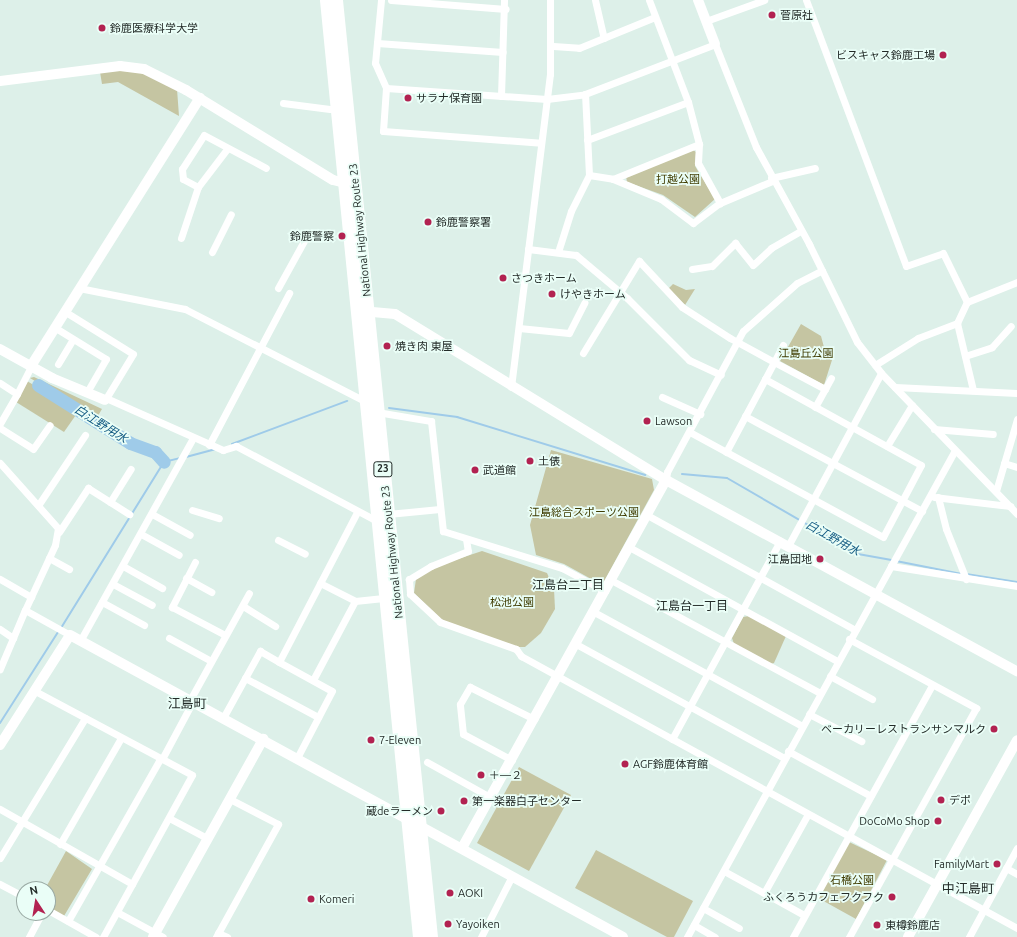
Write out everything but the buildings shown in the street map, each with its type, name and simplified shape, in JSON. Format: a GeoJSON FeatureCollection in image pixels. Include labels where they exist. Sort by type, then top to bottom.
{"type":"FeatureCollection","features":[{"type":"Feature","properties":{"kind":"highway","name":"National Highway Route 23"},"geometry":{"type":"LineString","coordinates":[[326,0],[349,184],[362,311],[377,412],[431,937]]}},
{"type":"Feature","properties":{"kind":"highway","name":"National Highway Route 23"},"geometry":{"type":"LineString","coordinates":[[336,0],[349,184]]}},
{"type":"Feature","properties":{"kind":"highway","name":"National Highway Route 23"},"geometry":{"type":"LineString","coordinates":[[362,311],[365,401],[419,937]]}},
{"type":"Feature","properties":{"kind":"street"},"geometry":{"type":"LineString","coordinates":[[381,0],[375,63],[386,88],[383,131],[541,143]]}},
{"type":"Feature","properties":{"kind":"street"},"geometry":{"type":"LineString","coordinates":[[391,0],[506,9]]}},
{"type":"Feature","properties":{"kind":"street"},"geometry":{"type":"LineString","coordinates":[[501,96],[506,9],[504,0]]}},
{"type":"Feature","properties":{"kind":"street"},"geometry":{"type":"LineString","coordinates":[[511,387],[553,46],[550,0]]}},
{"type":"Feature","properties":{"kind":"street"},"geometry":{"type":"LineString","coordinates":[[595,0],[604,38]]}},
{"type":"Feature","properties":{"kind":"street"},"geometry":{"type":"LineString","coordinates":[[649,0],[688,102],[699,144],[698,164],[720,203]]}},
{"type":"Feature","properties":{"kind":"street"},"geometry":{"type":"LineString","coordinates":[[698,0],[772,179],[822,270],[857,342],[881,373],[1017,514]]}},
{"type":"Feature","properties":{"kind":"street"},"geometry":{"type":"LineString","coordinates":[[706,21],[764,0]]}},
{"type":"Feature","properties":{"kind":"street"},"geometry":{"type":"LineString","coordinates":[[806,0],[906,266],[943,253],[967,302]]}},
{"type":"Feature","properties":{"kind":"street"},"geometry":{"type":"LineString","coordinates":[[553,46],[579,48],[655,18]]}},
{"type":"Feature","properties":{"kind":"street"},"geometry":{"type":"LineString","coordinates":[[377,42],[504,52]]}},
{"type":"Feature","properties":{"kind":"street"},"geometry":{"type":"LineString","coordinates":[[386,88],[547,99],[585,94],[715,44]]}},
{"type":"Feature","properties":{"kind":"street"},"geometry":{"type":"LineString","coordinates":[[0,81],[126,66],[160,74],[349,184]]}},
{"type":"Feature","properties":{"kind":"street"},"geometry":{"type":"LineString","coordinates":[[558,252],[571,211],[589,175],[585,94]]}},
{"type":"Feature","properties":{"kind":"street"},"geometry":{"type":"LineString","coordinates":[[0,423],[54,327],[200,98]]}},
{"type":"Feature","properties":{"kind":"street"},"geometry":{"type":"LineString","coordinates":[[588,140],[688,102]]}},
{"type":"Feature","properties":{"kind":"street"},"geometry":{"type":"LineString","coordinates":[[283,103],[330,109]]}},
{"type":"Feature","properties":{"kind":"street"},"geometry":{"type":"LineString","coordinates":[[198,187],[183,179],[182,170],[204,135],[227,149],[266,168]]}},
{"type":"Feature","properties":{"kind":"street"},"geometry":{"type":"LineString","coordinates":[[613,179],[699,144]]}},
{"type":"Feature","properties":{"kind":"street"},"geometry":{"type":"LineString","coordinates":[[180,238],[198,187],[227,149]]}},
{"type":"Feature","properties":{"kind":"street"},"geometry":{"type":"LineString","coordinates":[[589,175],[613,179],[661,198],[693,223],[720,203],[772,179],[815,168]]}},
{"type":"Feature","properties":{"kind":"street"},"geometry":{"type":"LineString","coordinates":[[212,252],[231,214]]}},
{"type":"Feature","properties":{"kind":"street"},"geometry":{"type":"LineString","coordinates":[[692,269],[712,266],[735,243],[753,265],[770,248],[801,231]]}},
{"type":"Feature","properties":{"kind":"street"},"geometry":{"type":"LineString","coordinates":[[278,288],[305,239]]}},
{"type":"Feature","properties":{"kind":"street"},"geometry":{"type":"LineString","coordinates":[[528,249],[558,252],[576,256],[620,293],[689,360],[721,375]]}},
{"type":"Feature","properties":{"kind":"street"},"geometry":{"type":"LineString","coordinates":[[583,353],[639,261],[649,267],[672,298],[738,341],[825,389]]}},
{"type":"Feature","properties":{"kind":"street"},"geometry":{"type":"LineString","coordinates":[[462,848],[612,580],[666,480],[667,472],[721,375],[742,331],[773,303],[822,270]]}},
{"type":"Feature","properties":{"kind":"street"},"geometry":{"type":"LineString","coordinates":[[973,390],[957,323],[967,302],[1017,282]]}},
{"type":"Feature","properties":{"kind":"street"},"geometry":{"type":"LineString","coordinates":[[79,288],[185,309],[365,401]]}},
{"type":"Feature","properties":{"kind":"street"},"geometry":{"type":"LineString","coordinates":[[211,446],[289,293]]}},
{"type":"Feature","properties":{"kind":"street"},"geometry":{"type":"LineString","coordinates":[[519,328],[569,333],[584,303]]}},
{"type":"Feature","properties":{"kind":"street"},"geometry":{"type":"LineString","coordinates":[[64,311],[133,354],[106,399]]}},
{"type":"Feature","properties":{"kind":"street"},"geometry":{"type":"LineString","coordinates":[[362,311],[395,314],[511,387],[666,480],[1017,671]]}},
{"type":"Feature","properties":{"kind":"street"},"geometry":{"type":"LineString","coordinates":[[875,365],[918,338],[957,323]]}},
{"type":"Feature","properties":{"kind":"street"},"geometry":{"type":"LineString","coordinates":[[965,356],[992,347],[1011,326]]}},
{"type":"Feature","properties":{"kind":"street"},"geometry":{"type":"LineString","coordinates":[[54,327],[106,359],[87,392]]}},
{"type":"Feature","properties":{"kind":"street"},"geometry":{"type":"LineString","coordinates":[[58,364],[73,339]]}},
{"type":"Feature","properties":{"kind":"street"},"geometry":{"type":"LineString","coordinates":[[726,452],[784,345]]}},
{"type":"Feature","properties":{"kind":"street"},"geometry":{"type":"LineString","coordinates":[[0,349],[31,366],[87,392],[211,446],[223,450],[236,446],[377,522]]}},
{"type":"Feature","properties":{"kind":"street"},"geometry":{"type":"LineString","coordinates":[[672,739],[760,577],[804,517],[881,373]]}},
{"type":"Feature","properties":{"kind":"street"},"geometry":{"type":"LineString","coordinates":[[815,407],[831,378]]}},
{"type":"Feature","properties":{"kind":"street"},"geometry":{"type":"LineString","coordinates":[[690,432],[883,537],[921,465],[765,380]]}},
{"type":"Feature","properties":{"kind":"street"},"geometry":{"type":"LineString","coordinates":[[0,383],[17,394]]}},
{"type":"Feature","properties":{"kind":"street"},"geometry":{"type":"LineString","coordinates":[[895,387],[1017,393]]}},
{"type":"Feature","properties":{"kind":"street"},"geometry":{"type":"LineString","coordinates":[[662,397],[700,414]]}},
{"type":"Feature","properties":{"kind":"street"},"geometry":{"type":"LineString","coordinates":[[887,446],[912,405]]}},
{"type":"Feature","properties":{"kind":"street"},"geometry":{"type":"LineString","coordinates":[[377,412],[432,421],[443,531],[562,568],[605,591]]}},
{"type":"Feature","properties":{"kind":"street"},"geometry":{"type":"LineString","coordinates":[[745,416],[922,512]]}},
{"type":"Feature","properties":{"kind":"street"},"geometry":{"type":"LineString","coordinates":[[996,491],[1017,419]]}},
{"type":"Feature","properties":{"kind":"street"},"geometry":{"type":"LineString","coordinates":[[0,428],[33,449],[50,425]]}},
{"type":"Feature","properties":{"kind":"street"},"geometry":{"type":"LineString","coordinates":[[934,429],[993,434]]}},
{"type":"Feature","properties":{"kind":"street"},"geometry":{"type":"LineString","coordinates":[[40,504],[85,435]]}},
{"type":"Feature","properties":{"kind":"street"},"geometry":{"type":"LineString","coordinates":[[80,642],[180,464],[193,438]]}},
{"type":"Feature","properties":{"kind":"street"},"geometry":{"type":"LineString","coordinates":[[687,937],[849,639],[956,450]]}},
{"type":"Feature","properties":{"kind":"street"},"geometry":{"type":"LineString","coordinates":[[0,463],[40,504],[59,532]]}},
{"type":"Feature","properties":{"kind":"street"},"geometry":{"type":"LineString","coordinates":[[1004,463],[1017,467]]}},
{"type":"Feature","properties":{"kind":"street"},"geometry":{"type":"LineString","coordinates":[[110,502],[131,469]]}},
{"type":"Feature","properties":{"kind":"street"},"geometry":{"type":"LineString","coordinates":[[0,669],[59,532],[88,488],[129,514]]}},
{"type":"Feature","properties":{"kind":"street"},"geometry":{"type":"LineString","coordinates":[[930,497],[1010,506]]}},
{"type":"Feature","properties":{"kind":"street"},"geometry":{"type":"LineString","coordinates":[[938,498],[946,529],[966,576]]}},
{"type":"Feature","properties":{"kind":"street"},"geometry":{"type":"LineString","coordinates":[[388,514],[440,509]]}},
{"type":"Feature","properties":{"kind":"street"},"geometry":{"type":"LineString","coordinates":[[192,510],[219,518]]}},
{"type":"Feature","properties":{"kind":"street"},"geometry":{"type":"LineString","coordinates":[[279,662],[357,512]]}},
{"type":"Feature","properties":{"kind":"street"},"geometry":{"type":"LineString","coordinates":[[152,514],[190,535]]}},
{"type":"Feature","properties":{"kind":"street"},"geometry":{"type":"LineString","coordinates":[[647,515],[854,630]]}},
{"type":"Feature","properties":{"kind":"street"},"geometry":{"type":"LineString","coordinates":[[141,534],[179,555]]}},
{"type":"Feature","properties":{"kind":"street"},"geometry":{"type":"LineString","coordinates":[[466,539],[468,551],[431,566],[409,579],[410,594],[440,622],[516,649],[521,656],[558,677],[1017,928]]}},
{"type":"Feature","properties":{"kind":"street"},"geometry":{"type":"LineString","coordinates":[[278,540],[305,554]]}},
{"type":"Feature","properties":{"kind":"street"},"geometry":{"type":"LineString","coordinates":[[629,548],[837,661]]}},
{"type":"Feature","properties":{"kind":"street"},"geometry":{"type":"LineString","coordinates":[[49,558],[69,570]]}},
{"type":"Feature","properties":{"kind":"street"},"geometry":{"type":"LineString","coordinates":[[194,562],[172,607],[225,635]]}},
{"type":"Feature","properties":{"kind":"street"},"geometry":{"type":"LineString","coordinates":[[893,563],[1017,586]]}},
{"type":"Feature","properties":{"kind":"street"},"geometry":{"type":"LineString","coordinates":[[123,566],[162,588]]}},
{"type":"Feature","properties":{"kind":"street"},"geometry":{"type":"LineString","coordinates":[[186,578],[211,592]]}},
{"type":"Feature","properties":{"kind":"street"},"geometry":{"type":"LineString","coordinates":[[0,579],[31,596]]}},
{"type":"Feature","properties":{"kind":"street"},"geometry":{"type":"LineString","coordinates":[[612,580],[820,693]]}},
{"type":"Feature","properties":{"kind":"street"},"geometry":{"type":"LineString","coordinates":[[320,583],[355,601],[386,598]]}},
{"type":"Feature","properties":{"kind":"street"},"geometry":{"type":"LineString","coordinates":[[113,584],[152,605]]}},
{"type":"Feature","properties":{"kind":"street"},"geometry":{"type":"LineString","coordinates":[[68,921],[98,866],[161,759],[192,701],[211,661],[250,593]]}},
{"type":"Feature","properties":{"kind":"street"},"geometry":{"type":"LineString","coordinates":[[313,680],[355,601]]}},
{"type":"Feature","properties":{"kind":"street"},"geometry":{"type":"LineString","coordinates":[[102,602],[144,625]]}},
{"type":"Feature","properties":{"kind":"street"},"geometry":{"type":"LineString","coordinates":[[243,606],[275,626]]}},
{"type":"Feature","properties":{"kind":"street"},"geometry":{"type":"LineString","coordinates":[[25,610],[80,642],[263,739],[623,937]]}},
{"type":"Feature","properties":{"kind":"street"},"geometry":{"type":"LineString","coordinates":[[594,612],[802,726]]}},
{"type":"Feature","properties":{"kind":"street"},"geometry":{"type":"LineString","coordinates":[[0,630],[13,638]]}},
{"type":"Feature","properties":{"kind":"street"},"geometry":{"type":"LineString","coordinates":[[0,745],[35,691],[68,634]]}},
{"type":"Feature","properties":{"kind":"street"},"geometry":{"type":"LineString","coordinates":[[169,638],[211,661]]}},
{"type":"Feature","properties":{"kind":"street"},"geometry":{"type":"LineString","coordinates":[[849,639],[976,708],[849,937]]}},
{"type":"Feature","properties":{"kind":"street"},"geometry":{"type":"LineString","coordinates":[[576,644],[784,758]]}},
{"type":"Feature","properties":{"kind":"street"},"geometry":{"type":"LineString","coordinates":[[223,718],[260,652],[313,680],[332,691],[297,758]]}},
{"type":"Feature","properties":{"kind":"street"},"geometry":{"type":"LineString","coordinates":[[830,676],[872,699]]}},
{"type":"Feature","properties":{"kind":"street"},"geometry":{"type":"LineString","coordinates":[[245,678],[318,718]]}},
{"type":"Feature","properties":{"kind":"street"},"geometry":{"type":"LineString","coordinates":[[793,937],[932,685]]}},
{"type":"Feature","properties":{"kind":"street"},"geometry":{"type":"LineString","coordinates":[[512,760],[463,734],[460,704],[470,687],[534,719]]}},
{"type":"Feature","properties":{"kind":"street"},"geometry":{"type":"LineString","coordinates":[[35,691],[192,775],[103,937]]}},
{"type":"Feature","properties":{"kind":"street"},"geometry":{"type":"LineString","coordinates":[[809,714],[861,741]]}},
{"type":"Feature","properties":{"kind":"street"},"geometry":{"type":"LineString","coordinates":[[0,858],[85,718]]}},
{"type":"Feature","properties":{"kind":"street"},"geometry":{"type":"LineString","coordinates":[[60,844],[121,738]]}},
{"type":"Feature","properties":{"kind":"street"},"geometry":{"type":"LineString","coordinates":[[117,912],[158,936],[207,838],[263,739]]}},
{"type":"Feature","properties":{"kind":"street"},"geometry":{"type":"LineString","coordinates":[[908,937],[1017,740]]}},
{"type":"Feature","properties":{"kind":"street"},"geometry":{"type":"LineString","coordinates":[[788,751],[871,796]]}},
{"type":"Feature","properties":{"kind":"street"},"geometry":{"type":"LineString","coordinates":[[427,762],[490,797]]}},
{"type":"Feature","properties":{"kind":"street"},"geometry":{"type":"LineString","coordinates":[[227,937],[217,935],[278,824],[230,799]]}},
{"type":"Feature","properties":{"kind":"street"},"geometry":{"type":"LineString","coordinates":[[0,809],[22,823],[132,884]]}},
{"type":"Feature","properties":{"kind":"street"},"geometry":{"type":"LineString","coordinates":[[764,893],[808,814]]}},
{"type":"Feature","properties":{"kind":"street"},"geometry":{"type":"LineString","coordinates":[[169,818],[207,838]]}},
{"type":"Feature","properties":{"kind":"street"},"geometry":{"type":"LineString","coordinates":[[969,937],[1017,848]]}},
{"type":"Feature","properties":{"kind":"street"},"geometry":{"type":"LineString","coordinates":[[1006,868],[1017,874]]}},
{"type":"Feature","properties":{"kind":"street"},"geometry":{"type":"LineString","coordinates":[[724,871],[804,915]]}},
{"type":"Feature","properties":{"kind":"street"},"geometry":{"type":"LineString","coordinates":[[483,936],[512,876]]}},
{"type":"Feature","properties":{"kind":"street"},"geometry":{"type":"LineString","coordinates":[[0,884],[16,893]]}},
{"type":"Feature","properties":{"kind":"street"},"geometry":{"type":"LineString","coordinates":[[703,908],[738,928]]}},
{"type":"Feature","properties":{"kind":"street"},"geometry":{"type":"LineString","coordinates":[[56,914],[96,937]]}},
{"type":"Feature","properties":{"kind":"street"},"geometry":{"type":"LineString","coordinates":[[29,937],[38,921]]}},
{"type":"Feature","properties":{"kind":"street"},"geometry":{"type":"LineString","coordinates":[[694,925],[715,937]]}},
{"type":"Feature","properties":{"kind":"green space"},"geometry":{"type":"Polygon","coordinates":[[[124,70],[143,72],[177,89],[179,116],[118,82],[102,84],[100,72],[124,70]]]}},
{"type":"Feature","properties":{"kind":"green space","name":"打越公園"},"geometry":{"type":"Polygon","coordinates":[[[693,150],[696,152],[695,166],[715,199],[695,217],[663,195],[627,182],[626,176],[693,150]]]}},
{"type":"Feature","properties":{"kind":"green space"},"geometry":{"type":"Polygon","coordinates":[[[673,284],[686,290],[695,289],[685,305],[668,289],[673,284]]]}},
{"type":"Feature","properties":{"kind":"green space","name":"江島丘公園"},"geometry":{"type":"Polygon","coordinates":[[[801,324],[821,336],[825,351],[832,360],[824,385],[780,361],[801,324]]]}},
{"type":"Feature","properties":{"kind":"green space"},"geometry":{"type":"Polygon","coordinates":[[[34,377],[102,409],[96,419],[30,378],[34,377]]]}},
{"type":"Feature","properties":{"kind":"green space"},"geometry":{"type":"Polygon","coordinates":[[[27,381],[78,412],[64,432],[16,402],[27,381]]]}},
{"type":"Feature","properties":{"kind":"green space","name":"江島総合スポーツ公園"},"geometry":{"type":"Polygon","coordinates":[[[551,450],[652,479],[654,490],[602,585],[564,564],[536,555],[530,525],[551,450]]]}},
{"type":"Feature","properties":{"kind":"green space","name":"松池公園"},"geometry":{"type":"Polygon","coordinates":[[[482,551],[547,573],[554,589],[555,609],[541,633],[525,647],[516,647],[442,620],[414,593],[416,579],[431,568],[482,551]]]}},
{"type":"Feature","properties":{"kind":"green space"},"geometry":{"type":"Polygon","coordinates":[[[749,616],[786,636],[774,663],[771,664],[734,644],[732,638],[743,617],[749,616]]]}},
{"type":"Feature","properties":{"kind":"green space"},"geometry":{"type":"Polygon","coordinates":[[[519,767],[571,795],[529,871],[477,843],[519,767]]]}},
{"type":"Feature","properties":{"kind":"green space","name":"石橋公園"},"geometry":{"type":"Polygon","coordinates":[[[849,842],[887,860],[856,919],[818,898],[849,842]]]}},
{"type":"Feature","properties":{"kind":"green space"},"geometry":{"type":"Polygon","coordinates":[[[596,850],[693,901],[674,937],[667,937],[575,888],[596,850]]]}},
{"type":"Feature","properties":{"kind":"green space"},"geometry":{"type":"Polygon","coordinates":[[[66,851],[92,869],[64,916],[56,912],[56,881],[49,881],[66,851]]]}},
{"type":"Feature","properties":{"kind":"waterway","name":"白江野用水"},"geometry":{"type":"LineString","coordinates":[[38,385],[130,443],[155,452],[164,462]]}},
{"type":"Feature","properties":{"kind":"waterway"},"geometry":{"type":"LineString","coordinates":[[232,444],[347,401]]}},
{"type":"Feature","properties":{"kind":"waterway"},"geometry":{"type":"LineString","coordinates":[[389,408],[457,417],[645,475]]}},
{"type":"Feature","properties":{"kind":"waterway"},"geometry":{"type":"LineString","coordinates":[[186,457],[216,449]]}},
{"type":"Feature","properties":{"kind":"waterway"},"geometry":{"type":"LineString","coordinates":[[61,628],[164,462],[180,458]]}},
{"type":"Feature","properties":{"kind":"waterway","name":"白江野用水"},"geometry":{"type":"LineString","coordinates":[[682,474],[727,478],[858,554],[891,560]]}},
{"type":"Feature","properties":{"kind":"waterway","name":"白江野用水"},"geometry":{"type":"LineString","coordinates":[[896,561],[962,574]]}},
{"type":"Feature","properties":{"kind":"waterway","name":"白江野用水"},"geometry":{"type":"LineString","coordinates":[[966,574],[1017,582]]}},
{"type":"Feature","properties":{"kind":"waterway"},"geometry":{"type":"LineString","coordinates":[[0,723],[58,632]]}},
{"type":"Feature","properties":{"kind":"place","name":"菅原社"},"geometry":{"type":"Point","coordinates":[772,15]}},
{"type":"Feature","properties":{"kind":"place","name":"鈴鹿医療科学大学"},"geometry":{"type":"Point","coordinates":[102,28]}},
{"type":"Feature","properties":{"kind":"place","name":"ビスキャス鈴鹿工場"},"geometry":{"type":"Point","coordinates":[943,55]}},
{"type":"Feature","properties":{"kind":"place","name":"サラナ保育園"},"geometry":{"type":"Point","coordinates":[408,98]}},
{"type":"Feature","properties":{"kind":"place","name":"鈴鹿警察署"},"geometry":{"type":"Point","coordinates":[428,222]}},
{"type":"Feature","properties":{"kind":"place","name":"鈴鹿警察"},"geometry":{"type":"Point","coordinates":[342,236]}},
{"type":"Feature","properties":{"kind":"place","name":"さつきホーム"},"geometry":{"type":"Point","coordinates":[503,278]}},
{"type":"Feature","properties":{"kind":"place","name":"けやきホーム"},"geometry":{"type":"Point","coordinates":[552,294]}},
{"type":"Feature","properties":{"kind":"place","name":"焼き肉 東屋"},"geometry":{"type":"Point","coordinates":[387,346]}},
{"type":"Feature","properties":{"kind":"place","name":"Lawson"},"geometry":{"type":"Point","coordinates":[647,421]}},
{"type":"Feature","properties":{"kind":"place","name":"土俵"},"geometry":{"type":"Point","coordinates":[530,461]}},
{"type":"Feature","properties":{"kind":"place","name":"武道館"},"geometry":{"type":"Point","coordinates":[475,470]}},
{"type":"Feature","properties":{"kind":"place","name":"江島団地"},"geometry":{"type":"Point","coordinates":[820,559]}},
{"type":"Feature","properties":{"kind":"place","name":"ベーカリーレストランサンマルク"},"geometry":{"type":"Point","coordinates":[994,729]}},
{"type":"Feature","properties":{"kind":"place","name":"7-Eleven"},"geometry":{"type":"Point","coordinates":[371,740]}},
{"type":"Feature","properties":{"kind":"place","name":"AGF鈴鹿体育館"},"geometry":{"type":"Point","coordinates":[625,764]}},
{"type":"Feature","properties":{"kind":"place","name":"＋―２"},"geometry":{"type":"Point","coordinates":[481,775]}},
{"type":"Feature","properties":{"kind":"place","name":"デポ"},"geometry":{"type":"Point","coordinates":[941,800]}},
{"type":"Feature","properties":{"kind":"place","name":"第一楽器白子センター"},"geometry":{"type":"Point","coordinates":[464,801]}},
{"type":"Feature","properties":{"kind":"place","name":"蔵deラーメン"},"geometry":{"type":"Point","coordinates":[441,811]}},
{"type":"Feature","properties":{"kind":"place","name":"DoCoMo Shop"},"geometry":{"type":"Point","coordinates":[938,821]}},
{"type":"Feature","properties":{"kind":"place","name":"FamilyMart"},"geometry":{"type":"Point","coordinates":[997,864]}},
{"type":"Feature","properties":{"kind":"place","name":"AOKI"},"geometry":{"type":"Point","coordinates":[450,893]}},
{"type":"Feature","properties":{"kind":"place","name":"ふくろうカフェフクフク"},"geometry":{"type":"Point","coordinates":[892,897]}},
{"type":"Feature","properties":{"kind":"place","name":"Komeri"},"geometry":{"type":"Point","coordinates":[311,899]}},
{"type":"Feature","properties":{"kind":"place","name":"Yayoiken"},"geometry":{"type":"Point","coordinates":[448,924]}},
{"type":"Feature","properties":{"kind":"place","name":"東樽鈴鹿店"},"geometry":{"type":"Point","coordinates":[877,925]}},
{"type":"Feature","properties":{"kind":"district","name":"江島台二丁目"},"geometry":{"type":"Point","coordinates":[568,585]}},
{"type":"Feature","properties":{"kind":"district","name":"江島台一丁目"},"geometry":{"type":"Point","coordinates":[692,606]}},
{"type":"Feature","properties":{"kind":"district","name":"江島町"},"geometry":{"type":"Point","coordinates":[187,703]}},
{"type":"Feature","properties":{"kind":"district","name":"中江島町"},"geometry":{"type":"Point","coordinates":[968,888]}}]}
